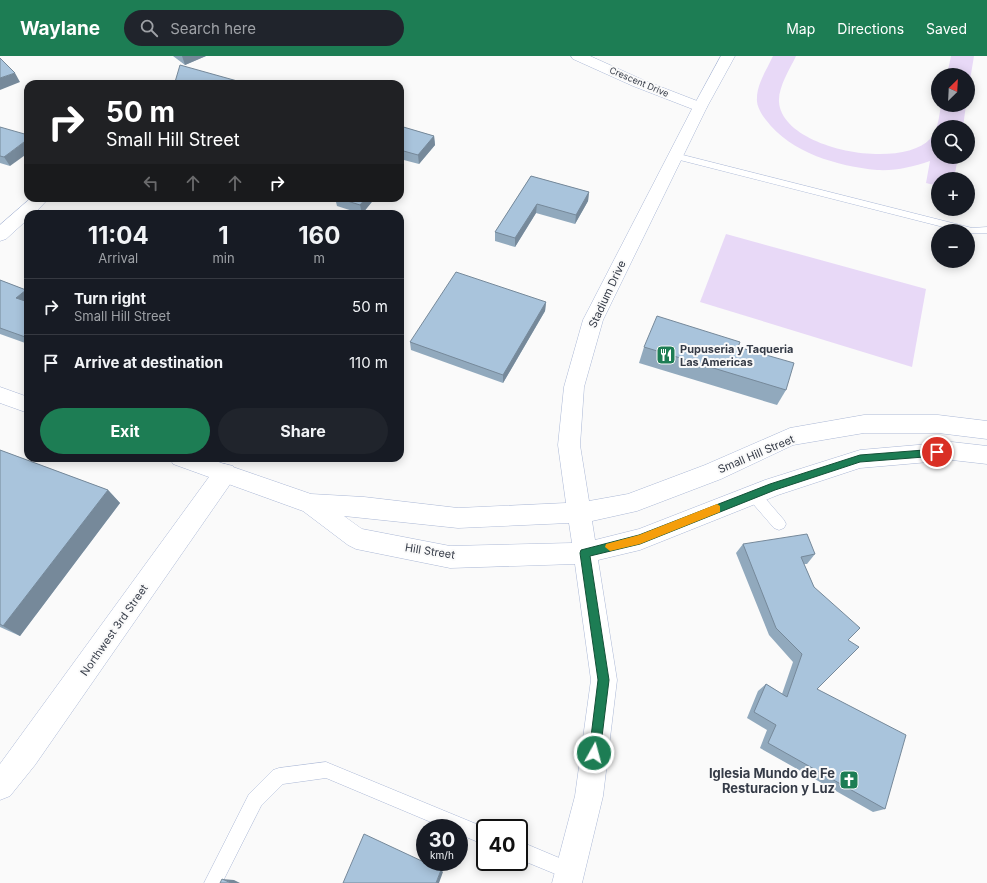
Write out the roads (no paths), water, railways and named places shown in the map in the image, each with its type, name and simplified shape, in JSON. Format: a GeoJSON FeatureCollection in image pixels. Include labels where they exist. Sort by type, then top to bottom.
{"type":"FeatureCollection","features":[{"type":"Feature","properties":{"kind":"street","name":"Crescent Drive"},"geometry":{"type":"LineString","coordinates":[[578,56],[638,83],[700,107]]}},
{"type":"Feature","properties":{"kind":"street","name":"Stadium Drive"},"geometry":{"type":"LineString","coordinates":[[568,877],[589,796],[604,680],[569,445],[574,387],[593,320],[700,107],[728,56]]}},
{"type":"Feature","properties":{"kind":"street"},"geometry":{"type":"LineString","coordinates":[[28,210],[37,202]]}},
{"type":"Feature","properties":{"kind":"street"},"geometry":{"type":"LineString","coordinates":[[0,235],[24,213]]}},
{"type":"Feature","properties":{"kind":"street"},"geometry":{"type":"LineString","coordinates":[[0,395],[24,404]]}},
{"type":"Feature","properties":{"kind":"street","name":"Small Hill Street"},"geometry":{"type":"LineString","coordinates":[[579,513],[629,504],[713,472],[790,437],[864,424],[938,424],[987,430]]}},
{"type":"Feature","properties":{"kind":"street"},"geometry":{"type":"LineString","coordinates":[[584,553],[640,539],[753,494],[860,459],[952,451],[987,455]]}},
{"type":"Feature","properties":{"kind":"street","name":"Hill Street"},"geometry":{"type":"LineString","coordinates":[[193,462],[311,504],[364,507],[458,518],[579,513]]}},
{"type":"Feature","properties":{"kind":"street","name":"Northwest 3rd Street"},"geometry":{"type":"LineString","coordinates":[[0,786],[25,755],[225,473]]}},
{"type":"Feature","properties":{"kind":"street","name":"Hill Street"},"geometry":{"type":"LineString","coordinates":[[311,504],[356,538],[450,557],[584,553]]}},
{"type":"Feature","properties":{"kind":"lane"},"geometry":{"type":"LineString","coordinates":[[675,156],[972,231],[987,230]]}},
{"type":"Feature","properties":{"kind":"lane"},"geometry":{"type":"LineString","coordinates":[[753,494],[779,524]]}},
{"type":"Feature","properties":{"kind":"lane"},"geometry":{"type":"LineString","coordinates":[[213,883],[255,800],[279,776],[326,770],[476,832]]}},
{"type":"Feature","properties":{"kind":"lane"},"geometry":{"type":"LineString","coordinates":[[528,855],[568,877]]}},
{"type":"Feature","properties":{"kind":"place","name":"Pupuseria y Taqueria Las Americas"},"geometry":{"type":"Point","coordinates":[666,355]}},
{"type":"Feature","properties":{"kind":"place","name":"Iglesia Mundo de Fe Resturacion y Luz"},"geometry":{"type":"Point","coordinates":[849,780]}}]}
